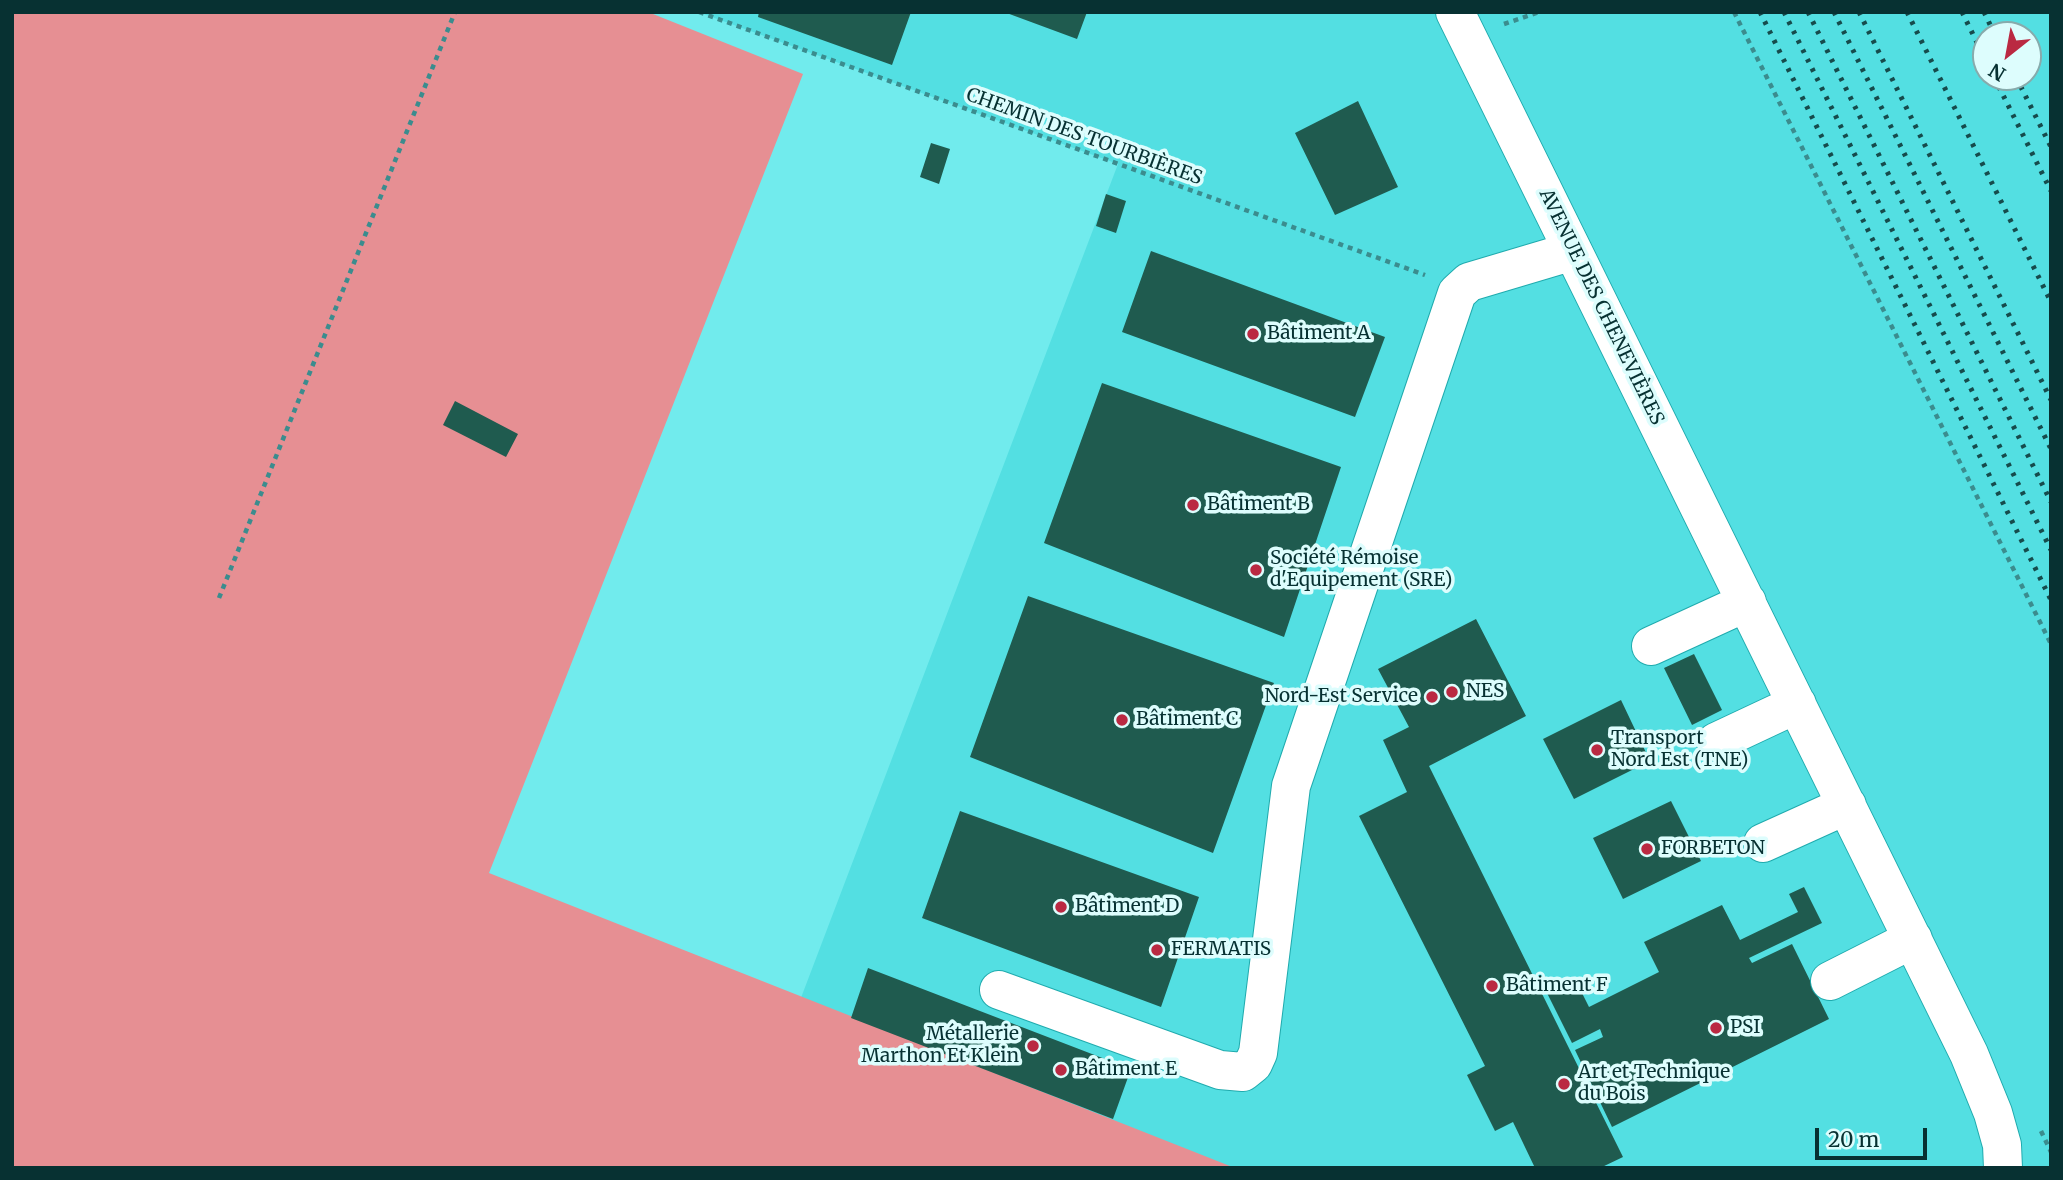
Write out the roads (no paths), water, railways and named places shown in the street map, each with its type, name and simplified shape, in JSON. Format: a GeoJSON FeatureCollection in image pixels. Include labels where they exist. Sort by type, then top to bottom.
{"type":"FeatureCollection","features":[{"type":"Feature","properties":{"kind":"street","name":"AVENUE DES CHENEVIÈRES"},"geometry":{"type":"LineString","coordinates":[[1455,12],[1969,1054],[2002,1145],[2003,1168]]}},
{"type":"Feature","properties":{"kind":"street"},"geometry":{"type":"LineString","coordinates":[[999,990],[1220,1070],[1244,1072],[1254,1064],[1258,1053],[1291,786],[1457,293],[1469,282],[1573,251]]}},
{"type":"Feature","properties":{"kind":"street"},"geometry":{"type":"LineString","coordinates":[[1651,646],[1747,602]]}},
{"type":"Feature","properties":{"kind":"street"},"geometry":{"type":"LineString","coordinates":[[1716,742],[1797,704]]}},
{"type":"Feature","properties":{"kind":"street"},"geometry":{"type":"LineString","coordinates":[[1763,843],[1846,805]]}},
{"type":"Feature","properties":{"kind":"street"},"geometry":{"type":"LineString","coordinates":[[1830,981],[1913,939]]}},
{"type":"Feature","properties":{"kind":"railway"},"geometry":{"type":"LineString","coordinates":[[1760,12],[2051,600]]}},
{"type":"Feature","properties":{"kind":"railway"},"geometry":{"type":"LineString","coordinates":[[1784,12],[2051,550]]}},
{"type":"Feature","properties":{"kind":"railway"},"geometry":{"type":"LineString","coordinates":[[1808,12],[2051,502]]}},
{"type":"Feature","properties":{"kind":"railway"},"geometry":{"type":"LineString","coordinates":[[1834,12],[2051,449]]}},
{"type":"Feature","properties":{"kind":"railway"},"geometry":{"type":"LineString","coordinates":[[1859,12],[2051,400]]}},
{"type":"Feature","properties":{"kind":"railway"},"geometry":{"type":"LineString","coordinates":[[1907,12],[2051,302]]}},
{"type":"Feature","properties":{"kind":"railway"},"geometry":{"type":"LineString","coordinates":[[1962,12],[1972,32]]}},
{"type":"Feature","properties":{"kind":"railway"},"geometry":{"type":"LineString","coordinates":[[1984,12],[1988,21]]}},
{"type":"Feature","properties":{"kind":"railway"},"geometry":{"type":"LineString","coordinates":[[2001,91],[2051,191]]}},
{"type":"Feature","properties":{"kind":"railway"},"geometry":{"type":"LineString","coordinates":[[2023,91],[2051,147]]}},
{"type":"Feature","properties":{"kind":"place","name":"Bâtiment A"},"geometry":{"type":"Point","coordinates":[1253,334]}},
{"type":"Feature","properties":{"kind":"place","name":"Bâtiment B"},"geometry":{"type":"Point","coordinates":[1193,505]}},
{"type":"Feature","properties":{"kind":"place","name":"Société Rémoise d'Equipement (SRE)"},"geometry":{"type":"Point","coordinates":[1256,570]}},
{"type":"Feature","properties":{"kind":"place","name":"NES"},"geometry":{"type":"Point","coordinates":[1452,692]}},
{"type":"Feature","properties":{"kind":"place","name":"Nord-Est Service"},"geometry":{"type":"Point","coordinates":[1432,697]}},
{"type":"Feature","properties":{"kind":"place","name":"Bâtiment C"},"geometry":{"type":"Point","coordinates":[1122,720]}},
{"type":"Feature","properties":{"kind":"place","name":"Transport Nord Est (TNE)"},"geometry":{"type":"Point","coordinates":[1597,750]}},
{"type":"Feature","properties":{"kind":"place","name":"FORBETON"},"geometry":{"type":"Point","coordinates":[1647,849]}},
{"type":"Feature","properties":{"kind":"place","name":"Bâtiment D"},"geometry":{"type":"Point","coordinates":[1061,907]}},
{"type":"Feature","properties":{"kind":"place","name":"FERMATIS"},"geometry":{"type":"Point","coordinates":[1157,950]}},
{"type":"Feature","properties":{"kind":"place","name":"Bâtiment F"},"geometry":{"type":"Point","coordinates":[1492,986]}},
{"type":"Feature","properties":{"kind":"place","name":"PSI"},"geometry":{"type":"Point","coordinates":[1716,1028]}},
{"type":"Feature","properties":{"kind":"place","name":"Métallerie Marthon Et Klein"},"geometry":{"type":"Point","coordinates":[1033,1046]}},
{"type":"Feature","properties":{"kind":"place","name":"Bâtiment E"},"geometry":{"type":"Point","coordinates":[1061,1070]}},
{"type":"Feature","properties":{"kind":"place","name":"Art et Technique du Bois"},"geometry":{"type":"Point","coordinates":[1564,1084]}}]}
